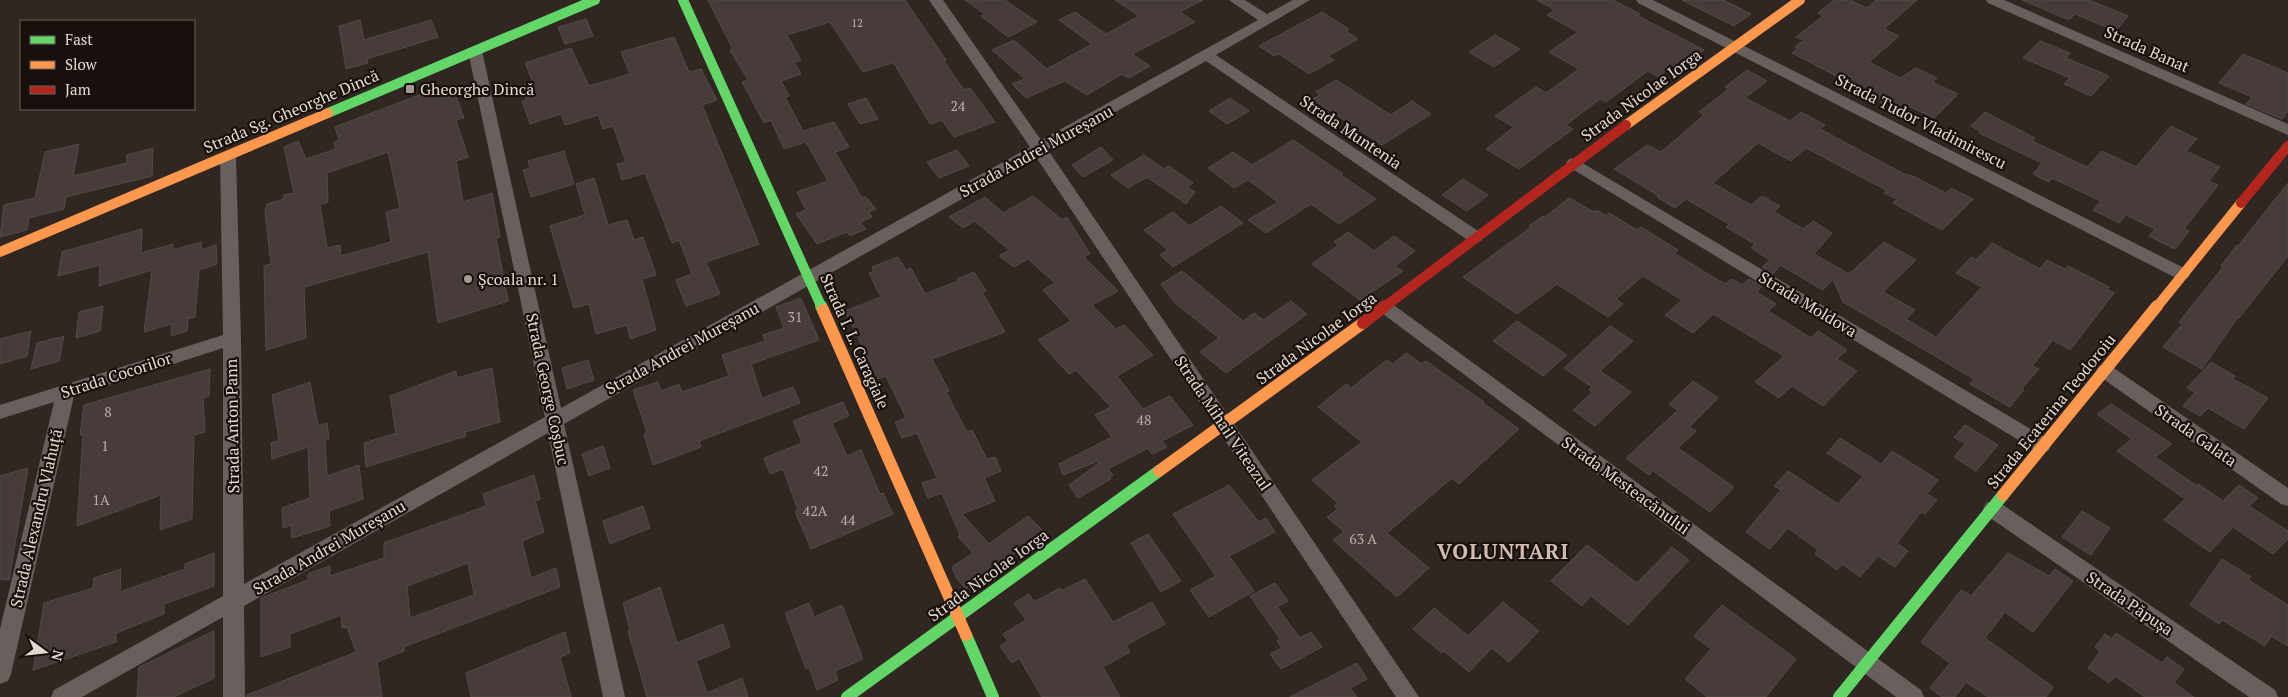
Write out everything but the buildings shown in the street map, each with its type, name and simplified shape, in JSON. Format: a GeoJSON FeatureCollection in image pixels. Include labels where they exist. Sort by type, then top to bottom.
{"type":"FeatureCollection","features":[{"type":"Feature","properties":{"kind":"street","name":"Strada Sg. Gheorghe Dincă"},"geometry":{"type":"LineString","coordinates":[[0,252],[595,0]]}},
{"type":"Feature","properties":{"kind":"street","name":"Strada I. L. Caragiale"},"geometry":{"type":"LineString","coordinates":[[683,0],[809,278],[993,697]]}},
{"type":"Feature","properties":{"kind":"street","name":"Strada Mihail Viteazul"},"geometry":{"type":"LineString","coordinates":[[936,0],[1040,149],[1408,697]]}},
{"type":"Feature","properties":{"kind":"street"},"geometry":{"type":"LineString","coordinates":[[1236,0],[1267,20]]}},
{"type":"Feature","properties":{"kind":"street","name":"Strada Andrei Mureșanu"},"geometry":{"type":"LineString","coordinates":[[62,697],[1303,0]]}},
{"type":"Feature","properties":{"kind":"street","name":"Strada Tudor Vladimirescu"},"geometry":{"type":"LineString","coordinates":[[1643,0],[2182,274]]}},
{"type":"Feature","properties":{"kind":"street","name":"Strada Nicolae Iorga"},"geometry":{"type":"LineString","coordinates":[[847,697],[1385,307],[1574,163],[1800,0]]}},
{"type":"Feature","properties":{"kind":"street","name":"Strada Banat"},"geometry":{"type":"LineString","coordinates":[[1992,0],[2288,130]]}},
{"type":"Feature","properties":{"kind":"street","name":"Strada George Coșbuc"},"geometry":{"type":"LineString","coordinates":[[475,51],[614,697]]}},
{"type":"Feature","properties":{"kind":"street","name":"Strada Muntenia"},"geometry":{"type":"LineString","coordinates":[[1207,55],[1475,238]]}},
{"type":"Feature","properties":{"kind":"street","name":"Strada Ecaterina Teodoroiu"},"geometry":{"type":"LineString","coordinates":[[1839,697],[1993,509],[2042,445],[2105,371],[2288,146]]}},
{"type":"Feature","properties":{"kind":"street","name":"Strada Anton Pann"},"geometry":{"type":"LineString","coordinates":[[228,156],[232,339],[234,697]]}},
{"type":"Feature","properties":{"kind":"street","name":"Strada Moldova"},"geometry":{"type":"LineString","coordinates":[[1574,163],[2042,445]]}},
{"type":"Feature","properties":{"kind":"street","name":"Strada Mesteacănului"},"geometry":{"type":"LineString","coordinates":[[1385,307],[1913,697]]}},
{"type":"Feature","properties":{"kind":"street","name":"Strada Cocorilor"},"geometry":{"type":"LineString","coordinates":[[0,412],[232,339]]}},
{"type":"Feature","properties":{"kind":"street","name":"Strada Galata"},"geometry":{"type":"LineString","coordinates":[[2105,371],[2288,498]]}},
{"type":"Feature","properties":{"kind":"street","name":"Strada Alexandru Vlahuță"},"geometry":{"type":"LineString","coordinates":[[0,674],[66,391]]}},
{"type":"Feature","properties":{"kind":"street","name":"Strada Păpușa"},"geometry":{"type":"LineString","coordinates":[[1993,509],[2267,697]]}},
{"type":"Feature","properties":{"kind":"traffic: fast"},"geometry":{"type":"LineString","coordinates":[[328,113],[595,0]]}},
{"type":"Feature","properties":{"kind":"traffic: fast"},"geometry":{"type":"LineString","coordinates":[[683,0],[823,310]]}},
{"type":"Feature","properties":{"kind":"traffic: fast"},"geometry":{"type":"LineString","coordinates":[[847,697],[1159,471]]}},
{"type":"Feature","properties":{"kind":"traffic: fast"},"geometry":{"type":"LineString","coordinates":[[1839,697],[2003,495]]}},
{"type":"Feature","properties":{"kind":"traffic: fast"},"geometry":{"type":"LineString","coordinates":[[966,635],[993,697]]}},
{"type":"Feature","properties":{"kind":"traffic: slow"},"geometry":{"type":"LineString","coordinates":[[1626,125],[1800,0]]}},
{"type":"Feature","properties":{"kind":"traffic: slow"},"geometry":{"type":"LineString","coordinates":[[0,252],[328,113]]}},
{"type":"Feature","properties":{"kind":"traffic: slow"},"geometry":{"type":"LineString","coordinates":[[2003,495],[2241,203]]}},
{"type":"Feature","properties":{"kind":"traffic: slow"},"geometry":{"type":"LineString","coordinates":[[823,310],[966,635]]}},
{"type":"Feature","properties":{"kind":"traffic: slow"},"geometry":{"type":"LineString","coordinates":[[1159,471],[1363,323]]}},
{"type":"Feature","properties":{"kind":"traffic: jam"},"geometry":{"type":"LineString","coordinates":[[1363,323],[1626,125]]}},
{"type":"Feature","properties":{"kind":"traffic: jam"},"geometry":{"type":"LineString","coordinates":[[2241,203],[2288,146]]}},
{"type":"Feature","properties":{"kind":"place","name":"Gheorghe Dincă"},"geometry":{"type":"Point","coordinates":[410,89]}},
{"type":"Feature","properties":{"kind":"place","name":"Școala nr. 1"},"geometry":{"type":"Point","coordinates":[468,279]}},
{"type":"Feature","properties":{"kind":"district","name":"VOLUNTARI"},"geometry":{"type":"Point","coordinates":[1503,552]}}]}
